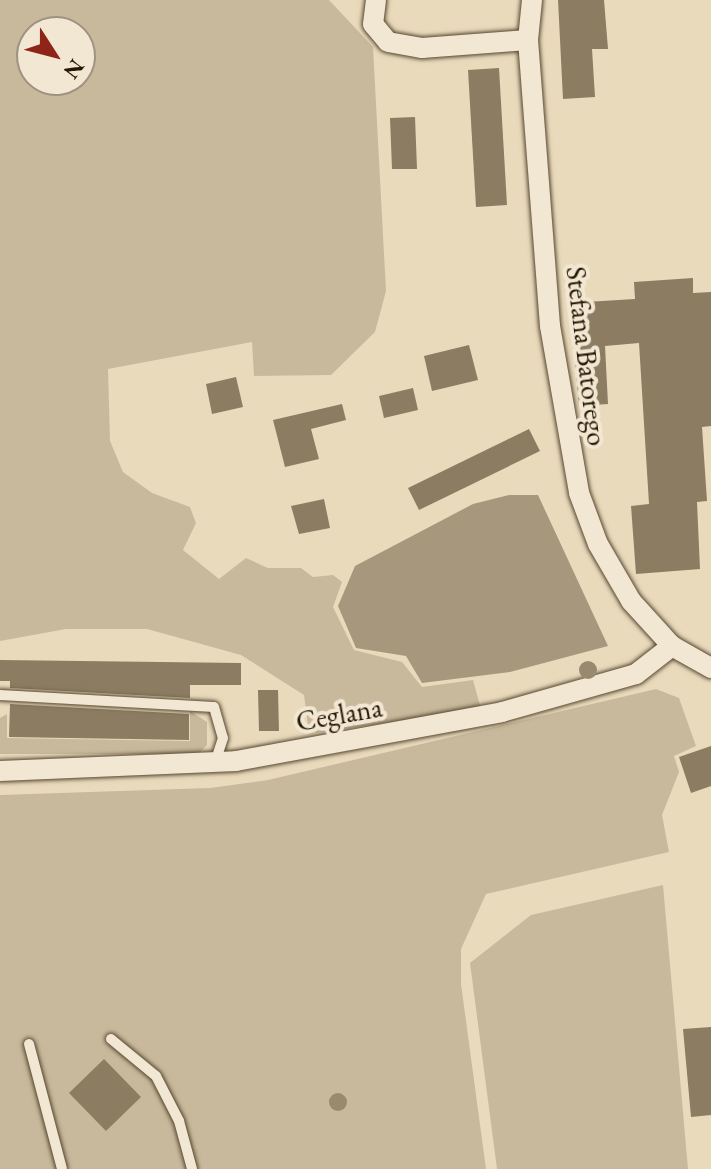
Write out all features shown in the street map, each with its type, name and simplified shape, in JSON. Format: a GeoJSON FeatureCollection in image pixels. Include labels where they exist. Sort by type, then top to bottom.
{"type":"FeatureCollection","features":[{"type":"Feature","properties":{"kind":"street"},"geometry":{"type":"LineString","coordinates":[[376,0],[373,24],[388,42],[422,48],[528,40]]}},
{"type":"Feature","properties":{"kind":"street","name":"Stefana Batorego"},"geometry":{"type":"LineString","coordinates":[[532,0],[528,40],[550,326],[579,493],[598,544],[631,601],[672,646],[711,668]]}},
{"type":"Feature","properties":{"kind":"street","name":"Ceglana"},"geometry":{"type":"LineString","coordinates":[[0,771],[215,762],[502,712],[636,674],[672,646]]}},
{"type":"Feature","properties":{"kind":"lane"},"geometry":{"type":"LineString","coordinates":[[0,695],[214,707],[223,738],[215,762]]}},
{"type":"Feature","properties":{"kind":"lane"},"geometry":{"type":"LineString","coordinates":[[111,1039],[156,1076],[179,1121],[192,1169]]}},
{"type":"Feature","properties":{"kind":"lane"},"geometry":{"type":"LineString","coordinates":[[29,1044],[62,1169]]}},
{"type":"Feature","properties":{"kind":"shaded area"},"geometry":{"type":"Polygon","coordinates":[[[0,0],[329,0],[373,47],[386,291],[375,332],[331,375],[254,376],[252,342],[108,369],[110,441],[123,472],[152,493],[190,507],[196,523],[183,550],[219,579],[246,558],[268,568],[301,568],[313,577],[333,575],[342,582],[333,607],[354,650],[402,662],[422,687],[473,680],[481,709],[309,734],[304,695],[241,655],[147,629],[66,629],[0,641],[0,0]]]}},
{"type":"Feature","properties":{"kind":"shaded area"},"geometry":{"type":"Polygon","coordinates":[[[509,495],[538,495],[608,646],[510,672],[422,683],[406,656],[356,648],[338,606],[355,566],[473,504],[509,495]]]}},
{"type":"Feature","properties":{"kind":"shaded area"},"geometry":{"type":"Polygon","coordinates":[[[656,689],[679,698],[696,746],[674,756],[679,772],[662,815],[669,852],[486,894],[461,949],[461,984],[486,1169],[0,1169],[0,795],[210,788],[268,780],[656,689]]]}},
{"type":"Feature","properties":{"kind":"shaded area"},"geometry":{"type":"Polygon","coordinates":[[[190,711],[207,722],[207,745],[198,754],[0,754],[0,718],[7,714],[7,738],[190,741],[190,711]]]}},
{"type":"Feature","properties":{"kind":"shaded area"},"geometry":{"type":"Polygon","coordinates":[[[663,885],[688,1169],[497,1169],[470,963],[531,915],[663,885]]]}},
{"type":"Feature","properties":{"kind":"building"},"geometry":{"type":"Polygon","coordinates":[[[558,0],[604,0],[608,49],[592,49],[595,97],[563,99],[558,0]]]}},
{"type":"Feature","properties":{"kind":"building"},"geometry":{"type":"Polygon","coordinates":[[[499,68],[507,205],[476,207],[468,70],[499,68]]]}},
{"type":"Feature","properties":{"kind":"building"},"geometry":{"type":"Polygon","coordinates":[[[415,117],[417,169],[392,169],[390,118],[415,117]]]}},
{"type":"Feature","properties":{"kind":"building"},"geometry":{"type":"Polygon","coordinates":[[[693,278],[693,293],[711,292],[711,426],[702,427],[707,501],[697,502],[700,569],[636,574],[631,506],[649,504],[639,343],[605,346],[608,404],[579,406],[570,303],[635,299],[634,282],[693,278]]]}},
{"type":"Feature","properties":{"kind":"building"},"geometry":{"type":"Polygon","coordinates":[[[469,345],[478,380],[432,391],[424,356],[469,345]]]}},
{"type":"Feature","properties":{"kind":"building"},"geometry":{"type":"Polygon","coordinates":[[[236,377],[243,407],[212,414],[206,384],[236,377]]]}},
{"type":"Feature","properties":{"kind":"building"},"geometry":{"type":"Polygon","coordinates":[[[413,388],[418,410],[384,418],[379,396],[413,388]]]}},
{"type":"Feature","properties":{"kind":"building"},"geometry":{"type":"Polygon","coordinates":[[[342,404],[346,420],[311,429],[319,459],[285,467],[273,420],[342,404]]]}},
{"type":"Feature","properties":{"kind":"building"},"geometry":{"type":"Polygon","coordinates":[[[529,429],[540,451],[419,510],[408,488],[529,429]]]}},
{"type":"Feature","properties":{"kind":"building"},"geometry":{"type":"Polygon","coordinates":[[[324,499],[330,528],[299,534],[291,506],[324,499]]]}},
{"type":"Feature","properties":{"kind":"building"},"geometry":{"type":"Polygon","coordinates":[[[0,660],[241,663],[241,685],[190,685],[190,698],[10,688],[10,681],[0,681],[0,660]]]}},
{"type":"Feature","properties":{"kind":"building"},"geometry":{"type":"Polygon","coordinates":[[[258,690],[278,690],[279,731],[259,731],[258,690]]]}},
{"type":"Feature","properties":{"kind":"building"},"geometry":{"type":"Polygon","coordinates":[[[10,704],[189,714],[189,740],[9,737],[10,704]]]}},
{"type":"Feature","properties":{"kind":"building"},"geometry":{"type":"Polygon","coordinates":[[[711,746],[711,786],[691,793],[679,757],[711,746]]]}},
{"type":"Feature","properties":{"kind":"building"},"geometry":{"type":"Polygon","coordinates":[[[711,1027],[711,1115],[691,1117],[683,1029],[711,1027]]]}},
{"type":"Feature","properties":{"kind":"building"},"geometry":{"type":"Polygon","coordinates":[[[104,1059],[141,1097],[106,1131],[69,1093],[104,1059]]]}}]}
